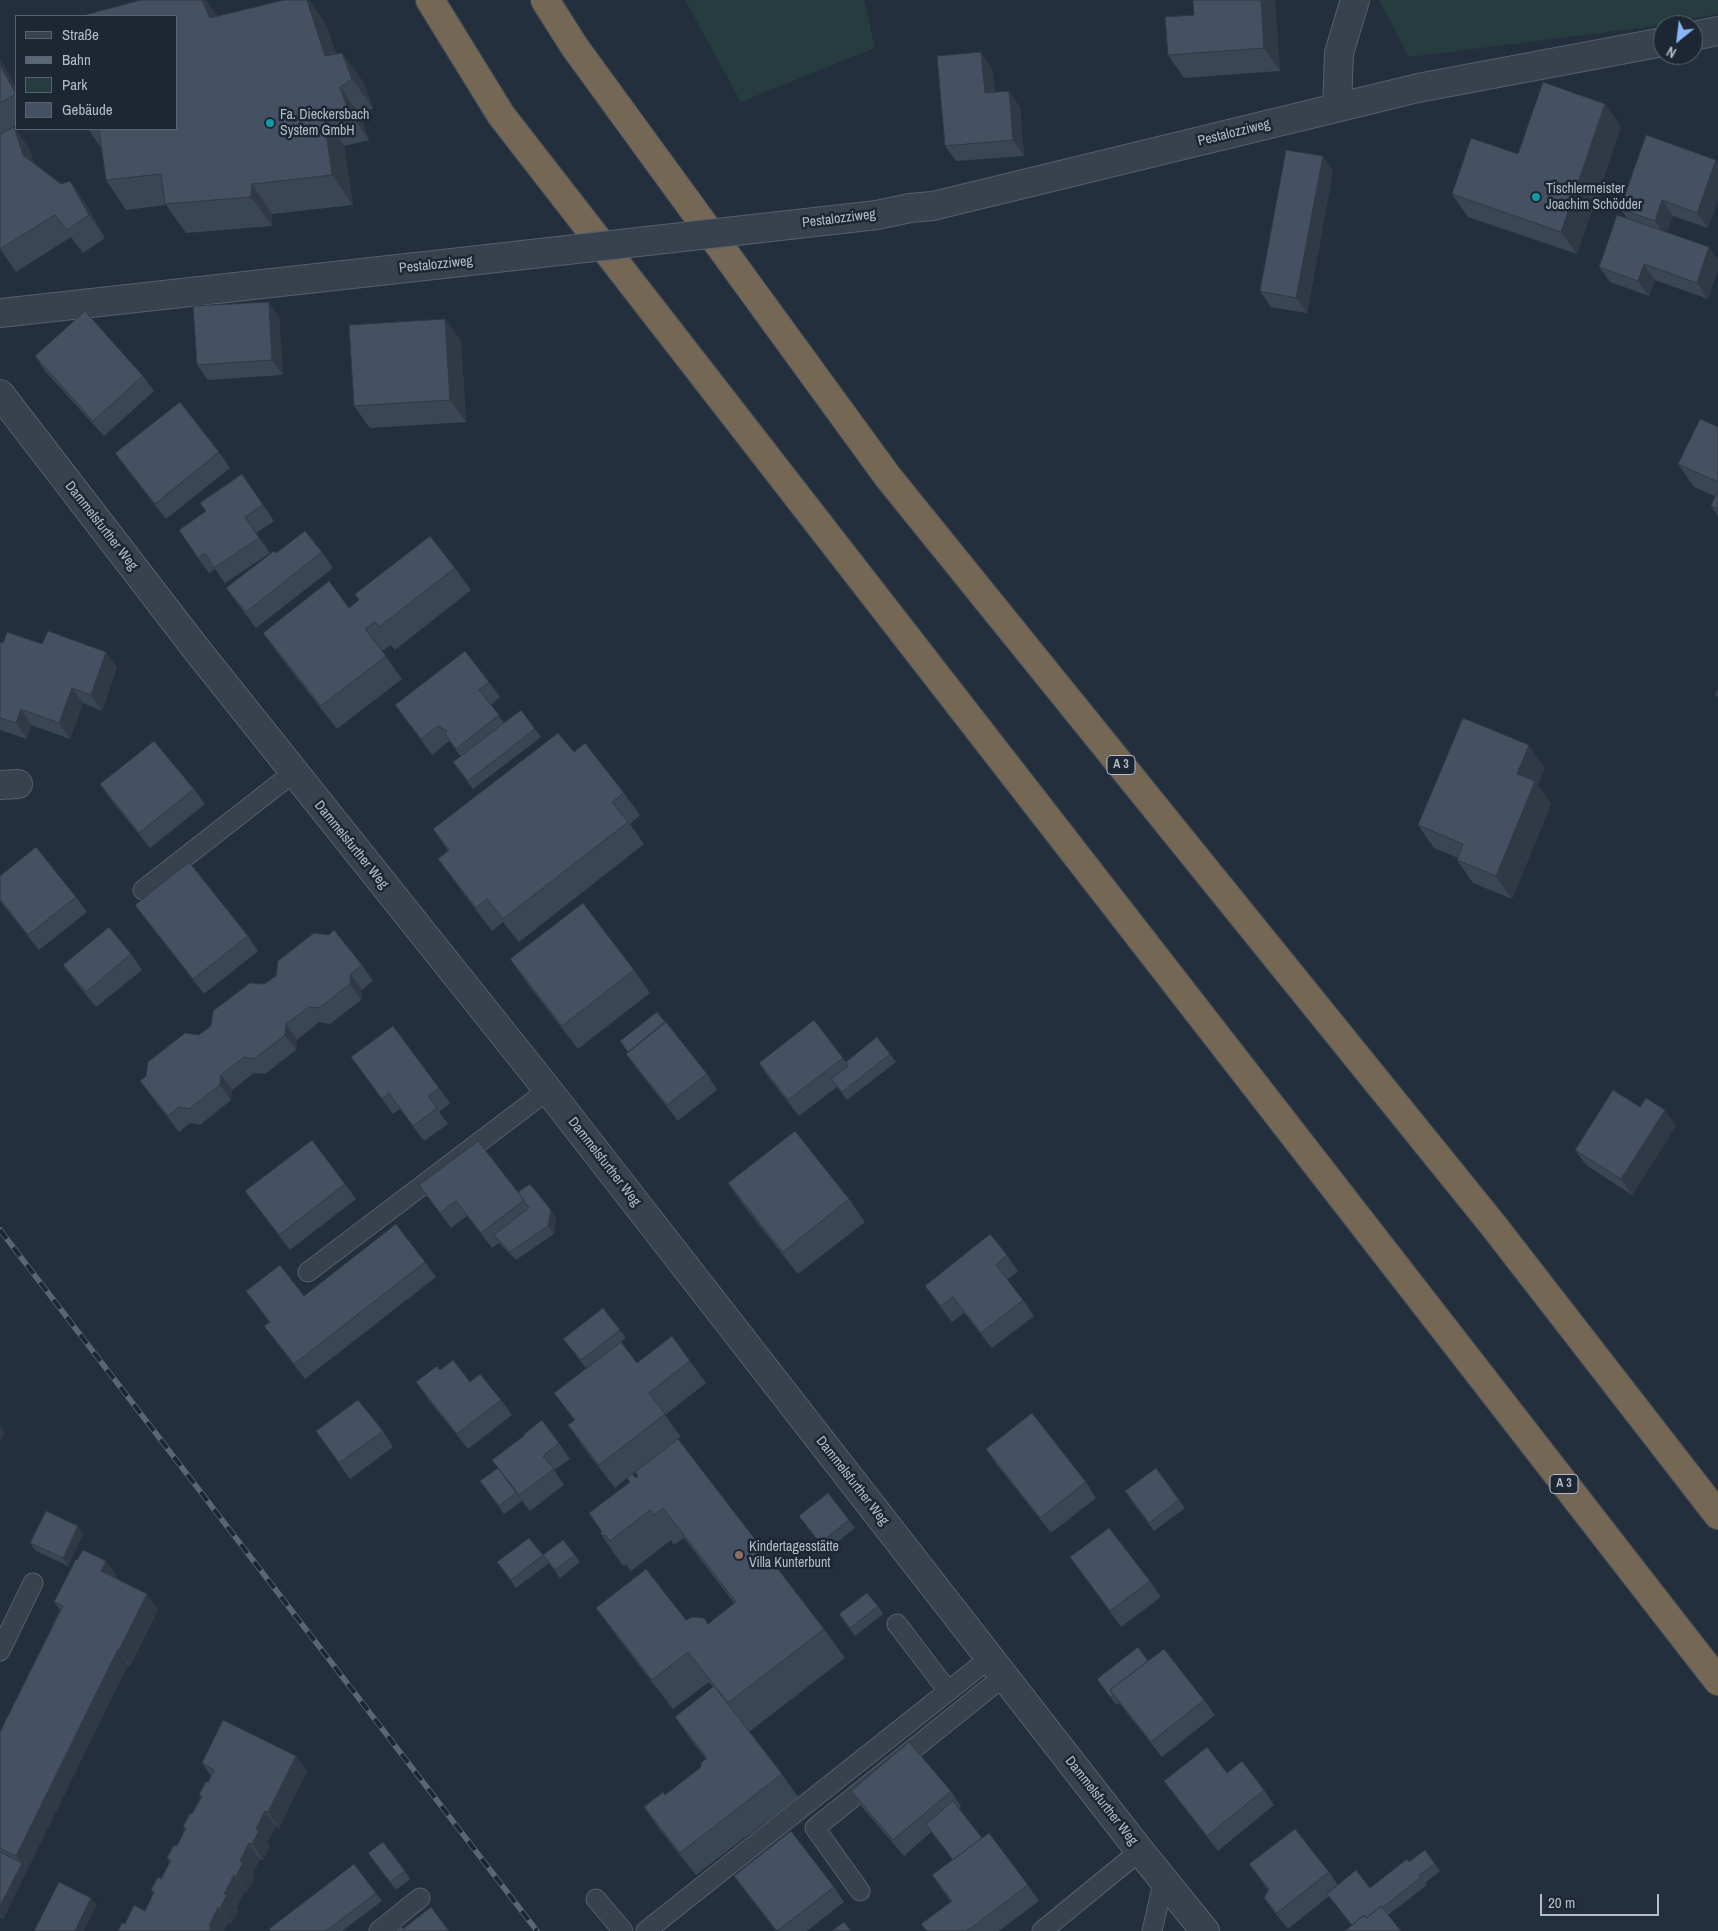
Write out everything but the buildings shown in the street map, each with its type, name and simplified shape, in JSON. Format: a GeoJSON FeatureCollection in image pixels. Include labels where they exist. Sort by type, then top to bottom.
{"type":"FeatureCollection","features":[{"type":"Feature","properties":{"kind":"highway","name":"A 3"},"geometry":{"type":"LineString","coordinates":[[430,0],[501,115],[1718,1681]]}},
{"type":"Feature","properties":{"kind":"highway","name":"A 3"},"geometry":{"type":"LineString","coordinates":[[545,0],[574,46],[888,477],[1481,1209],[1718,1515]]}},
{"type":"Feature","properties":{"kind":"street"},"geometry":{"type":"LineString","coordinates":[[1336,107],[1339,53],[1355,0]]}},
{"type":"Feature","properties":{"kind":"street"},"geometry":{"type":"LineString","coordinates":[[1703,34],[1718,31]]}},
{"type":"Feature","properties":{"kind":"street","name":"Pestalozziweg"},"geometry":{"type":"LineString","coordinates":[[0,313],[877,215],[910,208],[933,206],[1418,88],[1653,44]]}},
{"type":"Feature","properties":{"kind":"street","name":"Dammelsfurther Weg"},"geometry":{"type":"LineString","coordinates":[[0,394],[293,773],[548,1090],[1140,1851],[1205,1931]]}},
{"type":"Feature","properties":{"kind":"lane"},"geometry":{"type":"LineString","coordinates":[[143,890],[293,773]]}},
{"type":"Feature","properties":{"kind":"lane"},"geometry":{"type":"LineString","coordinates":[[308,1272],[548,1090]]}},
{"type":"Feature","properties":{"kind":"lane"},"geometry":{"type":"LineString","coordinates":[[0,1651],[34,1583]]}},
{"type":"Feature","properties":{"kind":"lane"},"geometry":{"type":"LineString","coordinates":[[897,1624],[948,1691]]}},
{"type":"Feature","properties":{"kind":"lane"},"geometry":{"type":"LineString","coordinates":[[646,1931],[948,1691],[997,1667]]}},
{"type":"Feature","properties":{"kind":"lane"},"geometry":{"type":"LineString","coordinates":[[860,1890],[814,1828],[997,1667]]}},
{"type":"Feature","properties":{"kind":"lane"},"geometry":{"type":"LineString","coordinates":[[1042,1931],[1140,1851]]}},
{"type":"Feature","properties":{"kind":"lane"},"geometry":{"type":"LineString","coordinates":[[1152,1931],[1164,1879]]}},
{"type":"Feature","properties":{"kind":"lane"},"geometry":{"type":"LineString","coordinates":[[379,1931],[420,1898]]}},
{"type":"Feature","properties":{"kind":"lane"},"geometry":{"type":"LineString","coordinates":[[596,1899],[623,1931]]}},
{"type":"Feature","properties":{"kind":"green space"},"geometry":{"type":"Polygon","coordinates":[[[685,0],[864,0],[875,48],[741,102],[685,0]]]}},
{"type":"Feature","properties":{"kind":"green space"},"geometry":{"type":"Polygon","coordinates":[[[1379,0],[1718,0],[1718,14],[1703,17],[1703,15],[1653,15],[1653,26],[1640,28],[1409,57],[1379,0]]]}},
{"type":"Feature","properties":{"kind":"railway"},"geometry":{"type":"LineString","coordinates":[[0,1230],[537,1931]]}},
{"type":"Feature","properties":{"kind":"place","name":"Fa. Dieckersbach System GmbH"},"geometry":{"type":"Point","coordinates":[270,123]}},
{"type":"Feature","properties":{"kind":"place","name":"Tischlermeister Joachim Schödder"},"geometry":{"type":"Point","coordinates":[1536,197]}},
{"type":"Feature","properties":{"kind":"place","name":"Kindertagesstätte Villa Kunterbunt"},"geometry":{"type":"Point","coordinates":[739,1555]}}]}
